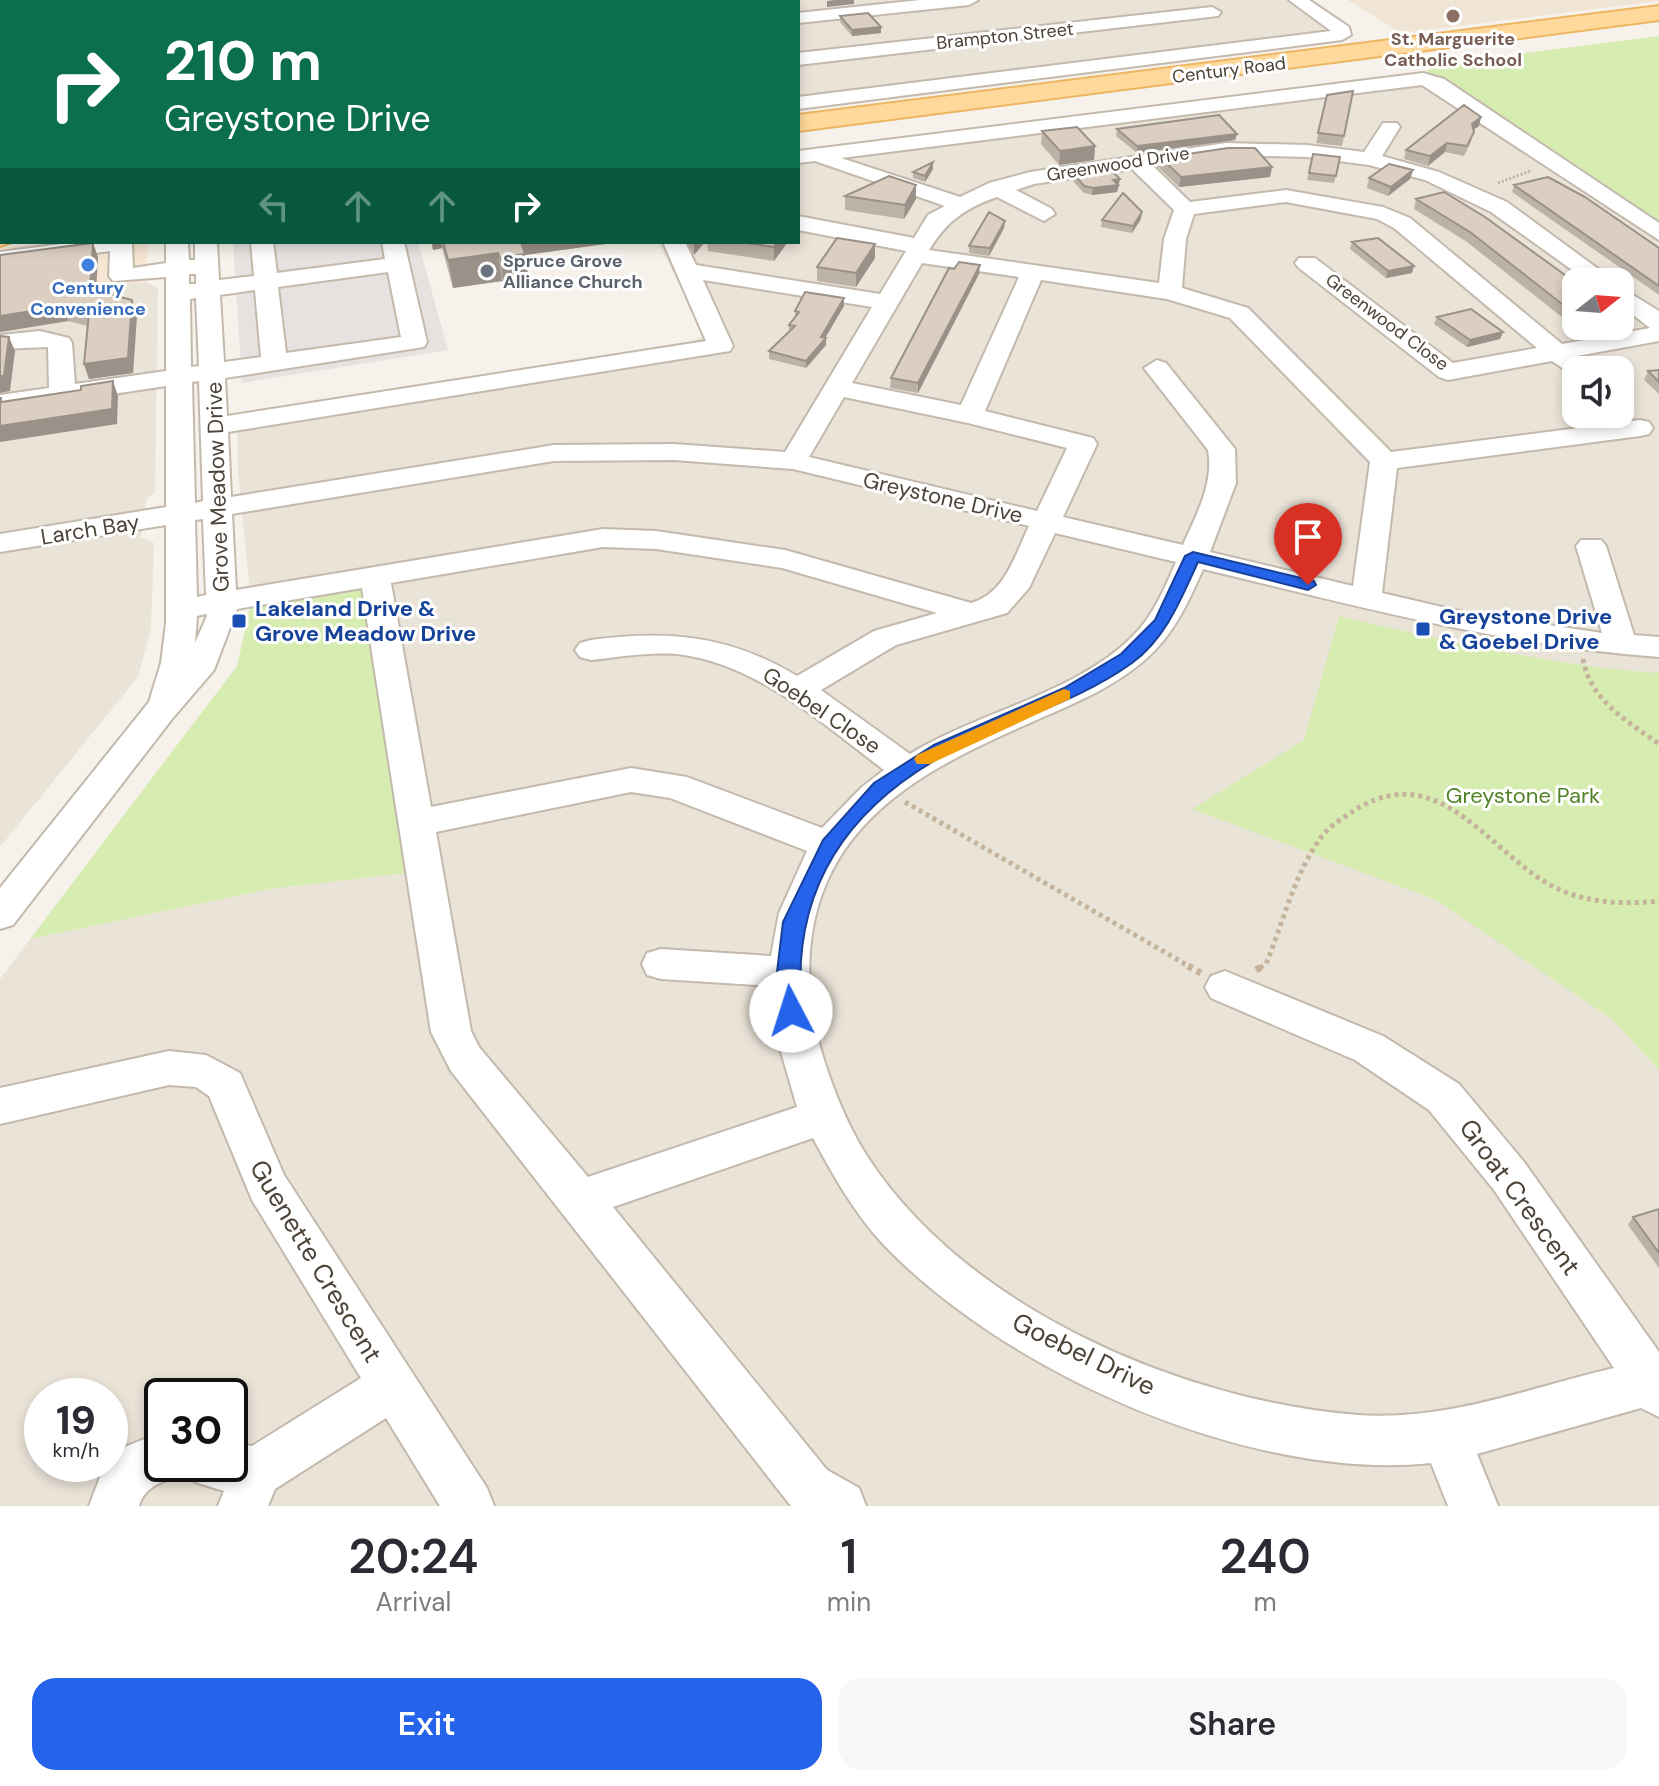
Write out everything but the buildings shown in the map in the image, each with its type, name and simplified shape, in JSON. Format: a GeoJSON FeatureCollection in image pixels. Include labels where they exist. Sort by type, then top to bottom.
{"type":"FeatureCollection","features":[{"type":"Feature","properties":{"kind":"main road","name":"Century Road"},"geometry":{"type":"LineString","coordinates":[[800,123],[1659,13]]}},
{"type":"Feature","properties":{"kind":"main road","name":"Century Road"},"geometry":{"type":"LineString","coordinates":[[803,150],[1076,86],[1659,28]]}},
{"type":"Feature","properties":{"kind":"street"},"geometry":{"type":"LineString","coordinates":[[800,17],[893,4],[969,0]]}},
{"type":"Feature","properties":{"kind":"street","name":"Brampton Street"},"geometry":{"type":"LineString","coordinates":[[800,59],[1212,12],[1196,0]]}},
{"type":"Feature","properties":{"kind":"street"},"geometry":{"type":"LineString","coordinates":[[800,103],[1076,86],[1342,35],[1343,31],[1298,0]]}},
{"type":"Feature","properties":{"kind":"street"},"geometry":{"type":"LineString","coordinates":[[800,18],[831,55]]}},
{"type":"Feature","properties":{"kind":"street"},"geometry":{"type":"LineString","coordinates":[[1021,34],[1076,86]]}},
{"type":"Feature","properties":{"kind":"street"},"geometry":{"type":"LineString","coordinates":[[803,150],[1423,79],[1437,83],[1659,233]]}},
{"type":"Feature","properties":{"kind":"street"},"geometry":{"type":"LineString","coordinates":[[1231,101],[1251,149]]}},
{"type":"Feature","properties":{"kind":"street"},"geometry":{"type":"LineString","coordinates":[[1370,159],[1390,127]]}},
{"type":"Feature","properties":{"kind":"street","name":"Greenwood Drive"},"geometry":{"type":"LineString","coordinates":[[793,461],[936,220],[960,204],[997,188],[1049,174],[1251,149],[1370,159],[1473,193],[1521,220],[1585,268]]}},
{"type":"Feature","properties":{"kind":"street"},"geometry":{"type":"LineString","coordinates":[[803,150],[960,204]]}},
{"type":"Feature","properties":{"kind":"street"},"geometry":{"type":"LineString","coordinates":[[1136,161],[1185,209]]}},
{"type":"Feature","properties":{"kind":"street"},"geometry":{"type":"LineString","coordinates":[[997,188],[1044,214]]}},
{"type":"Feature","properties":{"kind":"street"},"geometry":{"type":"LineString","coordinates":[[1185,209],[1286,196],[1394,218],[1563,356]]}},
{"type":"Feature","properties":{"kind":"street"},"geometry":{"type":"LineString","coordinates":[[1170,292],[1175,239],[1185,209]]}},
{"type":"Feature","properties":{"kind":"street"},"geometry":{"type":"LineString","coordinates":[[800,224],[1033,273],[1170,292],[1239,313],[1384,461]]}},
{"type":"Feature","properties":{"kind":"street"},"geometry":{"type":"LineString","coordinates":[[0,259],[113,244]]}},
{"type":"Feature","properties":{"kind":"street"},"geometry":{"type":"LineString","coordinates":[[0,403],[415,342],[395,253],[265,282],[208,265],[178,281],[121,276],[121,244]]}},
{"type":"Feature","properties":{"kind":"street","name":"Grove Meadow Drive"},"geometry":{"type":"LineString","coordinates":[[160,711],[177,663],[181,609],[177,244]]}},
{"type":"Feature","properties":{"kind":"street"},"geometry":{"type":"LineString","coordinates":[[262,244],[274,363]]}},
{"type":"Feature","properties":{"kind":"street"},"geometry":{"type":"LineString","coordinates":[[215,426],[721,346],[690,271],[675,244]]}},
{"type":"Feature","properties":{"kind":"street","name":"Greenwood Close"},"geometry":{"type":"LineString","coordinates":[[1307,263],[1448,372],[1659,334]]}},
{"type":"Feature","properties":{"kind":"street","name":"Grove Meadow Drive"},"geometry":{"type":"LineString","coordinates":[[3,906],[160,711],[203,663],[222,616],[208,265]]}},
{"type":"Feature","properties":{"kind":"street"},"geometry":{"type":"LineString","coordinates":[[690,271],[886,302]]}},
{"type":"Feature","properties":{"kind":"street"},"geometry":{"type":"LineString","coordinates":[[970,415],[1033,273]]}},
{"type":"Feature","properties":{"kind":"street"},"geometry":{"type":"LineString","coordinates":[[1634,304],[1659,323]]}},
{"type":"Feature","properties":{"kind":"street"},"geometry":{"type":"LineString","coordinates":[[0,342],[40,338],[60,343],[62,394]]}},
{"type":"Feature","properties":{"kind":"street","name":"Goebel Drive"},"geometry":{"type":"LineString","coordinates":[[1157,368],[1221,449],[1226,465],[1223,482],[1193,556],[1162,622],[1127,658],[1071,692],[940,749],[894,778],[829,845],[793,922],[787,972],[801,1060],[821,1117],[866,1191],[908,1238],[971,1294],[1027,1332],[1118,1376],[1197,1406],[1284,1430],[1366,1440],[1446,1437],[1656,1385]]}},
{"type":"Feature","properties":{"kind":"street"},"geometry":{"type":"LineString","coordinates":[[797,690],[885,638],[996,606],[1014,588],[1083,444],[970,415],[836,388]]}},
{"type":"Feature","properties":{"kind":"street"},"geometry":{"type":"LineString","coordinates":[[1634,422],[1650,437]]}},
{"type":"Feature","properties":{"kind":"street"},"geometry":{"type":"LineString","coordinates":[[1384,461],[1650,437]]}},
{"type":"Feature","properties":{"kind":"street","name":"Greystone Drive"},"geometry":{"type":"LineString","coordinates":[[219,507],[554,453],[635,449],[717,452],[793,461],[1468,623],[1586,642],[1659,647]]}},
{"type":"Feature","properties":{"kind":"street"},"geometry":{"type":"LineString","coordinates":[[1366,599],[1384,461]]}},
{"type":"Feature","properties":{"kind":"street","name":"Larch Bay"},"geometry":{"type":"LineString","coordinates":[[0,543],[219,507]]}},
{"type":"Feature","properties":{"kind":"street"},"geometry":{"type":"LineString","coordinates":[[181,609],[603,538],[656,540],[785,559],[971,613]]}},
{"type":"Feature","properties":{"kind":"street"},"geometry":{"type":"LineString","coordinates":[[1591,546],[1622,646]]}},
{"type":"Feature","properties":{"kind":"street"},"geometry":{"type":"LineString","coordinates":[[375,575],[451,1032],[465,1059],[809,1488],[841,1506]]}},
{"type":"Feature","properties":{"kind":"street","name":"Goebel Close"},"geometry":{"type":"LineString","coordinates":[[591,650],[650,643],[687,645],[754,665],[797,690],[894,778]]}},
{"type":"Feature","properties":{"kind":"street"},"geometry":{"type":"LineString","coordinates":[[418,823],[631,780],[699,793],[829,845]]}},
{"type":"Feature","properties":{"kind":"street"},"geometry":{"type":"LineString","coordinates":[[661,964],[787,972]]}},
{"type":"Feature","properties":{"kind":"street","name":"Groat Crescent"},"geometry":{"type":"LineString","coordinates":[[1225,987],[1369,1048],[1444,1097],[1509,1176],[1656,1385]]}},
{"type":"Feature","properties":{"kind":"street","name":"Guenette Crescent"},"geometry":{"type":"LineString","coordinates":[[0,1106],[169,1068],[193,1068],[213,1074],[225,1085],[267,1186],[469,1506]]}},
{"type":"Feature","properties":{"kind":"street"},"geometry":{"type":"LineString","coordinates":[[580,1199],[821,1117]]}},
{"type":"Feature","properties":{"kind":"street"},"geometry":{"type":"LineString","coordinates":[[248,1475],[392,1386]]}},
{"type":"Feature","properties":{"kind":"street"},"geometry":{"type":"LineString","coordinates":[[1446,1437],[1473,1506]]}},
{"type":"Feature","properties":{"kind":"street"},"geometry":{"type":"LineString","coordinates":[[114,1506],[125,1477],[144,1462]]}},
{"type":"Feature","properties":{"kind":"path"},"geometry":{"type":"LineString","coordinates":[[1473,193],[1554,162]]}},
{"type":"Feature","properties":{"kind":"path"},"geometry":{"type":"LineString","coordinates":[[1586,642],[1582,663],[1591,686],[1614,710],[1659,744]]}},
{"type":"Feature","properties":{"kind":"path"},"geometry":{"type":"LineString","coordinates":[[894,778],[1225,987],[1266,964],[1320,839],[1369,798],[1404,792],[1427,799],[1471,821],[1549,885],[1585,896],[1623,902],[1659,901]]}},
{"type":"Feature","properties":{"kind":"shaded area"},"geometry":{"type":"Polygon","coordinates":[[[800,0],[1293,0],[1335,33],[800,103],[800,0]]]}},
{"type":"Feature","properties":{"kind":"shaded area","name":"St. Marguerite Catholic School"},"geometry":{"type":"Polygon","coordinates":[[[1348,0],[1659,0],[1659,1],[1401,33],[1348,0]]]}},
{"type":"Feature","properties":{"kind":"shaded area"},"geometry":{"type":"Polygon","coordinates":[[[1427,71],[1659,225],[1659,1506],[0,1506],[0,979],[30,939],[270,889],[414,872],[251,603],[238,472],[237,413],[689,344],[702,336],[659,244],[800,244],[800,150],[1427,71]]]}},
{"type":"Feature","properties":{"kind":"shaded area"},"geometry":{"type":"Polygon","coordinates":[[[33,244],[148,244],[146,282],[0,302],[0,248],[33,244]]]}},
{"type":"Feature","properties":{"kind":"shaded area"},"geometry":{"type":"Polygon","coordinates":[[[233,244],[419,244],[448,350],[242,383],[233,244]]]}},
{"type":"Feature","properties":{"kind":"shaded area"},"geometry":{"type":"Polygon","coordinates":[[[146,282],[158,288],[155,492],[146,500],[141,537],[154,543],[151,629],[138,677],[0,847],[0,302],[146,282]]]}},
{"type":"Feature","properties":{"kind":"green space"},"geometry":{"type":"Polygon","coordinates":[[[1659,36],[1659,225],[1427,71],[1440,64],[1659,36]]]}},
{"type":"Feature","properties":{"kind":"green space"},"geometry":{"type":"Polygon","coordinates":[[[360,584],[415,872],[270,889],[30,939],[237,666],[251,603],[360,584]]]}},
{"type":"Feature","properties":{"kind":"green space","name":"Greystone Park"},"geometry":{"type":"Polygon","coordinates":[[[1339,616],[1538,658],[1659,673],[1659,1070],[1613,1020],[1436,900],[1192,809],[1304,740],[1339,616]]]}},
{"type":"Feature","properties":{"kind":"slow traffic"},"geometry":{"type":"LineString","coordinates":[[923,759],[1064,695]]}},
{"type":"Feature","properties":{"kind":"place","name":"St. Marguerite Catholic School"},"geometry":{"type":"Point","coordinates":[1453,16]}},
{"type":"Feature","properties":{"kind":"place","name":"Century Convenience"},"geometry":{"type":"Point","coordinates":[88,265]}},
{"type":"Feature","properties":{"kind":"place","name":"Spruce Grove Alliance Church"},"geometry":{"type":"Point","coordinates":[487,271]}},
{"type":"Feature","properties":{"kind":"place","name":"Lakeland Drive & Grove Meadow Drive"},"geometry":{"type":"Point","coordinates":[239,621]}},
{"type":"Feature","properties":{"kind":"place","name":"Greystone Drive & Goebel Drive"},"geometry":{"type":"Point","coordinates":[1423,629]}},
{"type":"Feature","properties":{"kind":"route"},"geometry":{"type":"LineString","coordinates":[[791,1011],[787,972],[793,922],[829,845],[880,788],[940,749],[1071,692],[1127,658],[1162,622],[1193,556],[1308,585]]}}]}
